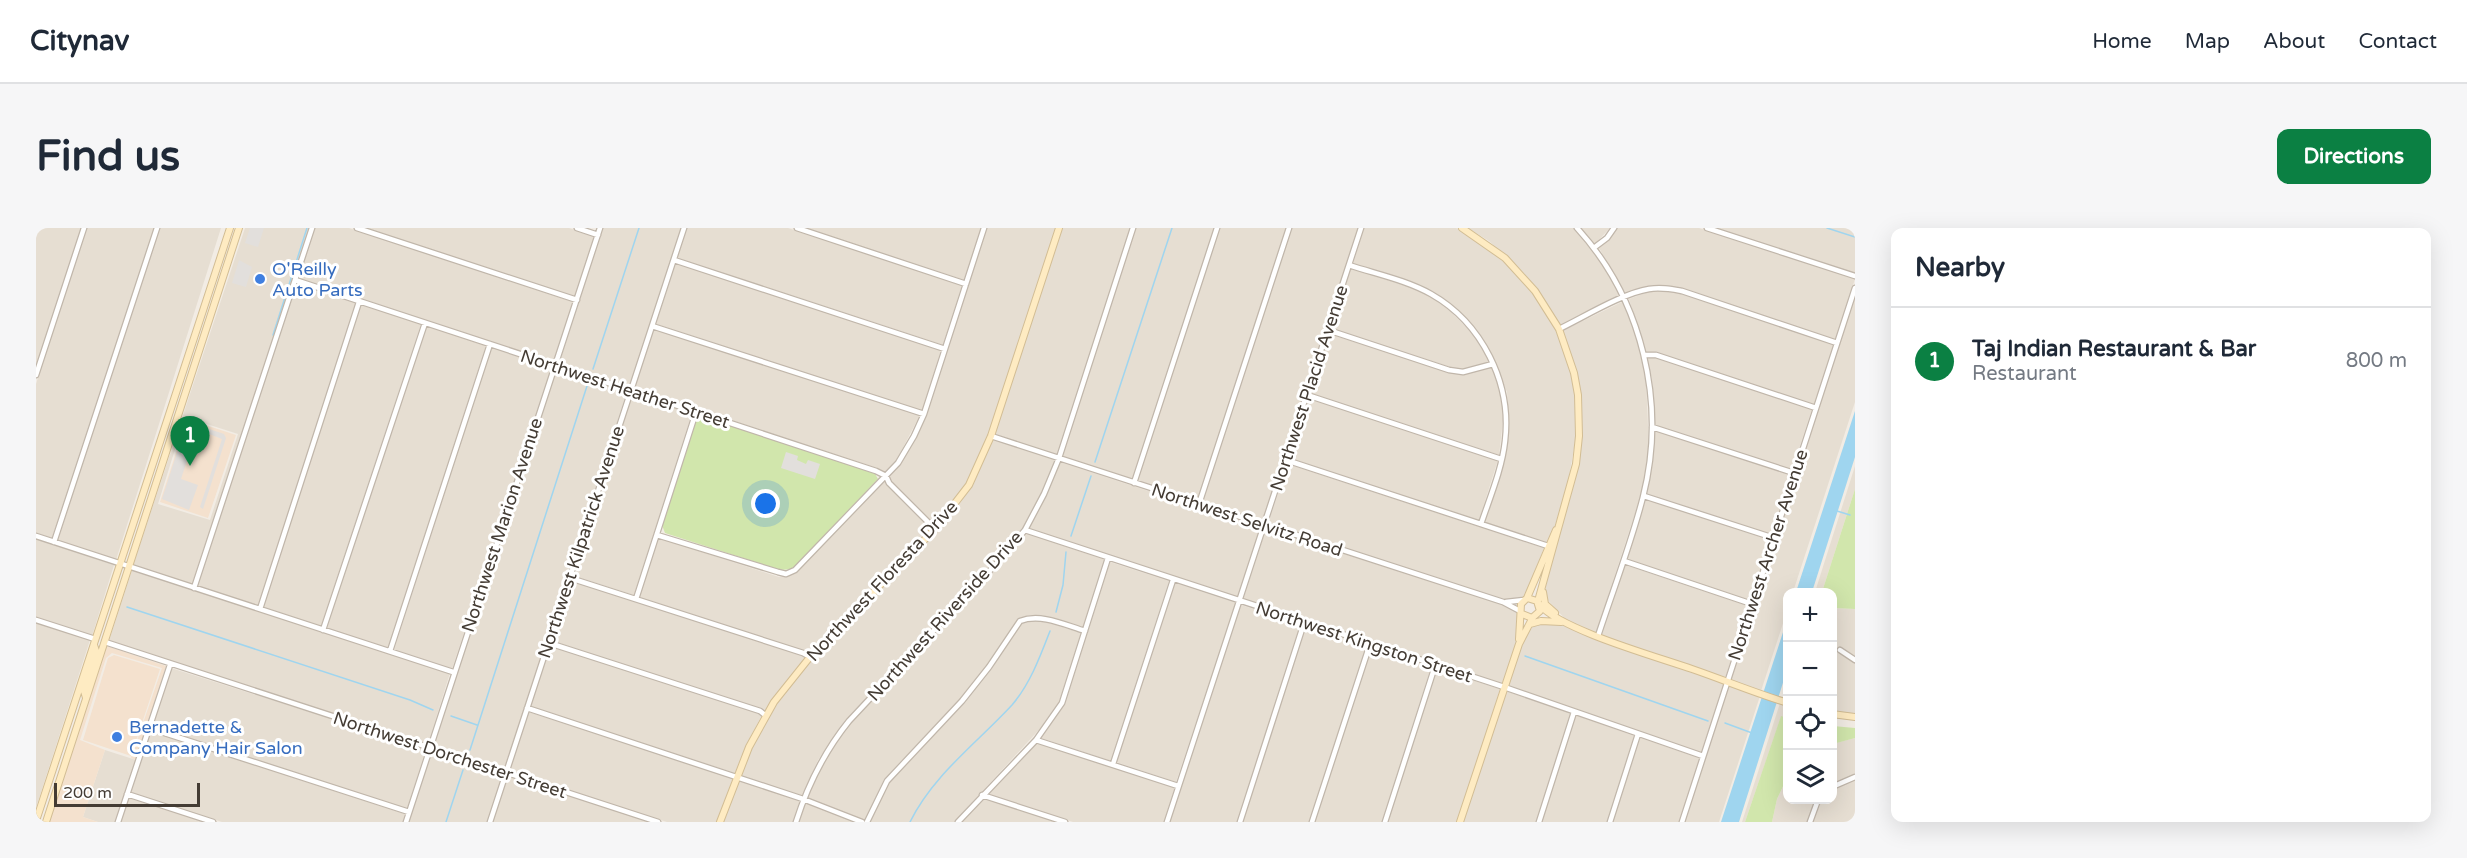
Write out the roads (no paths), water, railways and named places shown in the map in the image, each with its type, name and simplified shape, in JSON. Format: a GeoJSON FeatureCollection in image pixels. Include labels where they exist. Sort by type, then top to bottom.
{"type":"FeatureCollection","features":[{"type":"Feature","properties":{"kind":"main road"},"geometry":{"type":"LineString","coordinates":[[36,821],[230,228]]}},
{"type":"Feature","properties":{"kind":"main road"},"geometry":{"type":"LineString","coordinates":[[46,822],[239,228]]}},
{"type":"Feature","properties":{"kind":"main road","name":"Northwest Floresta Drive"},"geometry":{"type":"LineString","coordinates":[[720,822],[748,747],[765,715],[790,681],[810,657],[935,529],[969,485],[991,436],[1059,228]]}},
{"type":"Feature","properties":{"kind":"main road"},"geometry":{"type":"LineString","coordinates":[[1461,822],[1519,644],[1540,611],[1542,589],[1571,484],[1579,436],[1578,395],[1569,356],[1559,330],[1535,291],[1520,272],[1487,243],[1462,228]]}},
{"type":"Feature","properties":{"kind":"main road"},"geometry":{"type":"LineString","coordinates":[[1519,644],[1521,604],[1526,599],[1557,530]]}},
{"type":"Feature","properties":{"kind":"main road"},"geometry":{"type":"LineString","coordinates":[[1542,589],[1545,604],[1562,622]]}},
{"type":"Feature","properties":{"kind":"main road"},"geometry":{"type":"LineString","coordinates":[[1526,599],[1533,598],[1562,622]]}},
{"type":"Feature","properties":{"kind":"main road"},"geometry":{"type":"LineString","coordinates":[[1522,613],[1533,620],[1562,622],[1783,702]]}},
{"type":"Feature","properties":{"kind":"main road"},"geometry":{"type":"LineString","coordinates":[[86,699],[84,691],[96,651],[94,642]]}},
{"type":"Feature","properties":{"kind":"main road"},"geometry":{"type":"LineString","coordinates":[[1837,715],[1855,717]]}},
{"type":"Feature","properties":{"kind":"street"},"geometry":{"type":"LineString","coordinates":[[36,375],[84,228]]}},
{"type":"Feature","properties":{"kind":"street"},"geometry":{"type":"LineString","coordinates":[[54,542],[157,228]]}},
{"type":"Feature","properties":{"kind":"street"},"geometry":{"type":"LineString","coordinates":[[194,588],[312,228]]}},
{"type":"Feature","properties":{"kind":"street"},"geometry":{"type":"LineString","coordinates":[[357,228],[577,300]]}},
{"type":"Feature","properties":{"kind":"street"},"geometry":{"type":"LineString","coordinates":[[577,228],[598,235]]}},
{"type":"Feature","properties":{"kind":"street","name":"Northwest Marion Avenue"},"geometry":{"type":"LineString","coordinates":[[405,822],[600,228]]}},
{"type":"Feature","properties":{"kind":"street","name":"Northwest Kilpatrick Avenue"},"geometry":{"type":"LineString","coordinates":[[490,822],[684,228]]}},
{"type":"Feature","properties":{"kind":"street"},"geometry":{"type":"LineString","coordinates":[[796,228],[966,284]]}},
{"type":"Feature","properties":{"kind":"street"},"geometry":{"type":"LineString","coordinates":[[657,535],[786,574],[795,570],[886,477],[898,463],[914,436],[924,414],[984,228]]}},
{"type":"Feature","properties":{"kind":"street","name":"Northwest Riverside Drive"},"geometry":{"type":"LineString","coordinates":[[796,822],[803,799],[820,761],[849,721],[1025,530],[1044,494],[1059,458],[1133,228]]}},
{"type":"Feature","properties":{"kind":"street"},"geometry":{"type":"LineString","coordinates":[[1134,483],[1217,228]]}},
{"type":"Feature","properties":{"kind":"street"},"geometry":{"type":"LineString","coordinates":[[1198,504],[1289,228]]}},
{"type":"Feature","properties":{"kind":"street","name":"Northwest Placid Avenue"},"geometry":{"type":"LineString","coordinates":[[1167,822],[1361,228]]}},
{"type":"Feature","properties":{"kind":"street"},"geometry":{"type":"LineString","coordinates":[[1577,228],[1595,248],[1625,297],[1649,379],[1652,427],[1652,450],[1644,496],[1598,636]]}},
{"type":"Feature","properties":{"kind":"street"},"geometry":{"type":"LineString","coordinates":[[1595,248],[1607,238],[1614,228]]}},
{"type":"Feature","properties":{"kind":"street"},"geometry":{"type":"LineString","coordinates":[[1707,228],[1855,276]]}},
{"type":"Feature","properties":{"kind":"street"},"geometry":{"type":"LineString","coordinates":[[674,260],[945,349]]}},
{"type":"Feature","properties":{"kind":"street"},"geometry":{"type":"LineString","coordinates":[[1349,265],[1410,284],[1431,294],[1453,310],[1474,332],[1493,364],[1504,393],[1505,441],[1502,459],[1481,524]]}},
{"type":"Feature","properties":{"kind":"street","name":"Northwest Heather Street"},"geometry":{"type":"LineString","coordinates":[[295,280],[876,471],[886,477],[889,483],[935,529]]}},
{"type":"Feature","properties":{"kind":"street"},"geometry":{"type":"LineString","coordinates":[[1559,330],[1625,297],[1647,289],[1662,288],[1682,291],[1837,343]]}},
{"type":"Feature","properties":{"kind":"street","name":"Northwest Archer Avenue"},"geometry":{"type":"LineString","coordinates":[[1682,822],[1855,288]]}},
{"type":"Feature","properties":{"kind":"street"},"geometry":{"type":"LineString","coordinates":[[260,609],[359,302]]}},
{"type":"Feature","properties":{"kind":"street"},"geometry":{"type":"LineString","coordinates":[[323,630],[425,323]]}},
{"type":"Feature","properties":{"kind":"street"},"geometry":{"type":"LineString","coordinates":[[652,326],[924,414]]}},
{"type":"Feature","properties":{"kind":"street"},"geometry":{"type":"LineString","coordinates":[[1328,330],[1449,370],[1463,372],[1493,364]]}},
{"type":"Feature","properties":{"kind":"street"},"geometry":{"type":"LineString","coordinates":[[390,651],[490,344]]}},
{"type":"Feature","properties":{"kind":"street"},"geometry":{"type":"LineString","coordinates":[[1644,356],[1656,355],[1816,408]]}},
{"type":"Feature","properties":{"kind":"street"},"geometry":{"type":"LineString","coordinates":[[1307,395],[1502,459]]}},
{"type":"Feature","properties":{"kind":"street"},"geometry":{"type":"LineString","coordinates":[[636,599],[696,412]]}},
{"type":"Feature","properties":{"kind":"street"},"geometry":{"type":"LineString","coordinates":[[1652,427],[1794,473]]}},
{"type":"Feature","properties":{"kind":"street","name":"Northwest Selvitz Road"},"geometry":{"type":"LineString","coordinates":[[991,436],[1503,602],[1522,613]]}},
{"type":"Feature","properties":{"kind":"street"},"geometry":{"type":"LineString","coordinates":[[1286,460],[1548,546]]}},
{"type":"Feature","properties":{"kind":"street"},"geometry":{"type":"LineString","coordinates":[[1644,496],[1774,538]]}},
{"type":"Feature","properties":{"kind":"street","name":"Northwest Kingston Street"},"geometry":{"type":"LineString","coordinates":[[1025,530],[1504,687],[1703,756]]}},
{"type":"Feature","properties":{"kind":"street"},"geometry":{"type":"LineString","coordinates":[[36,536],[453,672]]}},
{"type":"Feature","properties":{"kind":"street"},"geometry":{"type":"LineString","coordinates":[[958,822],[1036,740],[1062,703],[1108,558]]}},
{"type":"Feature","properties":{"kind":"street"},"geometry":{"type":"LineString","coordinates":[[1623,561],[1752,604]]}},
{"type":"Feature","properties":{"kind":"street"},"geometry":{"type":"LineString","coordinates":[[570,578],[810,657]]}},
{"type":"Feature","properties":{"kind":"street"},"geometry":{"type":"LineString","coordinates":[[1113,764],[1173,580]]}},
{"type":"Feature","properties":{"kind":"street","name":"Northwest Selvitz Road"},"geometry":{"type":"LineString","coordinates":[[1503,602],[1526,599]]}},
{"type":"Feature","properties":{"kind":"street"},"geometry":{"type":"LineString","coordinates":[[527,708],[803,799],[865,822],[886,781],[990,668],[1020,621],[1041,618],[1085,631]]}},
{"type":"Feature","properties":{"kind":"street"},"geometry":{"type":"LineString","coordinates":[[36,620],[94,642]]}},
{"type":"Feature","properties":{"kind":"street"},"geometry":{"type":"LineString","coordinates":[[1240,822],[1304,623]]}},
{"type":"Feature","properties":{"kind":"street","name":"Northwest Dorchester Street"},"geometry":{"type":"LineString","coordinates":[[105,642],[658,822]]}},
{"type":"Feature","properties":{"kind":"street"},"geometry":{"type":"LineString","coordinates":[[549,643],[760,711],[765,715]]}},
{"type":"Feature","properties":{"kind":"street"},"geometry":{"type":"LineString","coordinates":[[1312,822],[1370,644]]}},
{"type":"Feature","properties":{"kind":"street"},"geometry":{"type":"LineString","coordinates":[[1840,650],[1855,660]]}},
{"type":"Feature","properties":{"kind":"street"},"geometry":{"type":"LineString","coordinates":[[118,822],[170,664]]}},
{"type":"Feature","properties":{"kind":"street"},"geometry":{"type":"LineString","coordinates":[[1384,822],[1435,666]]}},
{"type":"Feature","properties":{"kind":"street"},"geometry":{"type":"LineString","coordinates":[[1539,822],[1575,712]]}},
{"type":"Feature","properties":{"kind":"street"},"geometry":{"type":"LineString","coordinates":[[149,728],[409,812]]}},
{"type":"Feature","properties":{"kind":"street"},"geometry":{"type":"LineString","coordinates":[[1610,822],[1638,734]]}},
{"type":"Feature","properties":{"kind":"street"},"geometry":{"type":"LineString","coordinates":[[1036,740],[1178,786]]}},
{"type":"Feature","properties":{"kind":"street"},"geometry":{"type":"LineString","coordinates":[[1837,785],[1855,777]]}},
{"type":"Feature","properties":{"kind":"street"},"geometry":{"type":"LineString","coordinates":[[127,794],[213,822]]}},
{"type":"Feature","properties":{"kind":"street"},"geometry":{"type":"LineString","coordinates":[[982,795],[1065,822]]}},
{"type":"Feature","properties":{"kind":"street"},"geometry":{"type":"LineString","coordinates":[[1810,822],[1817,804]]}},
{"type":"Feature","properties":{"kind":"water"},"geometry":{"type":"Polygon","coordinates":[[[1855,411],[1855,457],[1813,588],[1797,588],[1855,411]]]}},
{"type":"Feature","properties":{"kind":"water"},"geometry":{"type":"Polygon","coordinates":[[[1783,632],[1783,683],[1739,822],[1721,822],[1783,632]]]}},
{"type":"Feature","properties":{"kind":"waterway"},"geometry":{"type":"LineString","coordinates":[[273,335],[307,228]]}},
{"type":"Feature","properties":{"kind":"waterway"},"geometry":{"type":"LineString","coordinates":[[593,369],[639,228]]}},
{"type":"Feature","properties":{"kind":"waterway"},"geometry":{"type":"LineString","coordinates":[[1095,462],[1172,228]]}},
{"type":"Feature","properties":{"kind":"waterway"},"geometry":{"type":"LineString","coordinates":[[1827,228],[1855,237]]}},
{"type":"Feature","properties":{"kind":"waterway"},"geometry":{"type":"LineString","coordinates":[[470,750],[587,386]]}},
{"type":"Feature","properties":{"kind":"waterway"},"geometry":{"type":"LineString","coordinates":[[1071,536],[1091,476]]}},
{"type":"Feature","properties":{"kind":"waterway"},"geometry":{"type":"LineString","coordinates":[[1837,511],[1850,515]]}},
{"type":"Feature","properties":{"kind":"waterway"},"geometry":{"type":"LineString","coordinates":[[1056,612],[1063,585],[1066,552]]}},
{"type":"Feature","properties":{"kind":"waterway"},"geometry":{"type":"LineString","coordinates":[[127,607],[410,700],[433,710]]}},
{"type":"Feature","properties":{"kind":"waterway"},"geometry":{"type":"LineString","coordinates":[[910,822],[943,774],[1018,697],[1034,670],[1050,631]]}},
{"type":"Feature","properties":{"kind":"waterway"},"geometry":{"type":"LineString","coordinates":[[1525,656],[1708,721]]}},
{"type":"Feature","properties":{"kind":"waterway"},"geometry":{"type":"LineString","coordinates":[[451,716],[477,725]]}},
{"type":"Feature","properties":{"kind":"waterway"},"geometry":{"type":"LineString","coordinates":[[1725,723],[1752,733]]}},
{"type":"Feature","properties":{"kind":"waterway"},"geometry":{"type":"LineString","coordinates":[[446,822],[463,770]]}},
{"type":"Feature","properties":{"kind":"place","name":"O'Reilly Auto Parts"},"geometry":{"type":"Point","coordinates":[260,279]}},
{"type":"Feature","properties":{"kind":"place","name":"Taj Indian Restaurant & Bar"},"geometry":{"type":"Point","coordinates":[190,466]}},
{"type":"Feature","properties":{"kind":"place","name":"Bernadette & Company Hair Salon"},"geometry":{"type":"Point","coordinates":[117,737]}}]}
